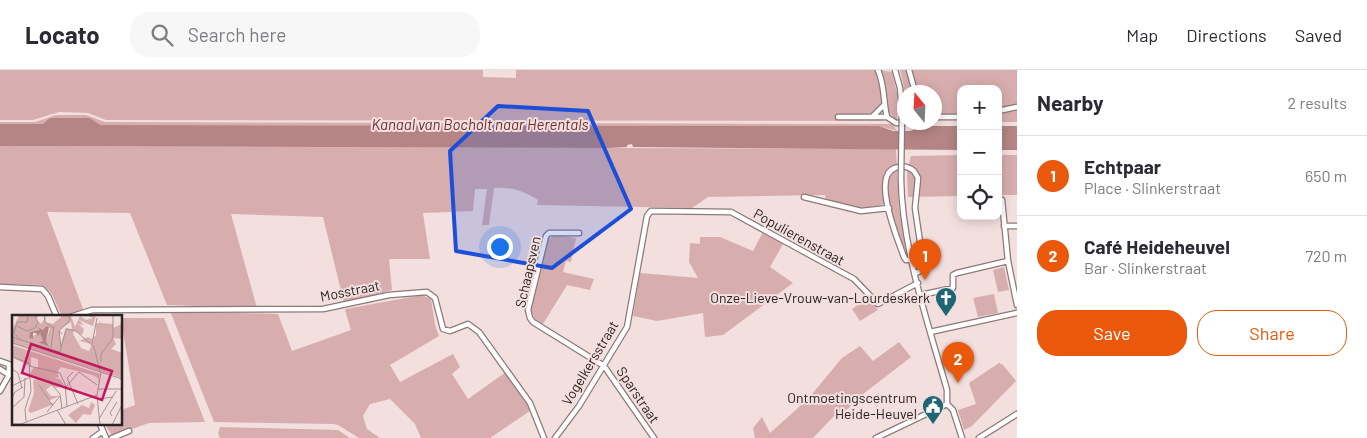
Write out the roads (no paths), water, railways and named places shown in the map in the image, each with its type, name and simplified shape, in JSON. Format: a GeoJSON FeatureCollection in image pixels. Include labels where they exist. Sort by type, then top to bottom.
{"type":"FeatureCollection","features":[{"type":"Feature","properties":{"kind":"street"},"geometry":{"type":"LineString","coordinates":[[878,70],[884,90],[884,105],[887,117]]}},
{"type":"Feature","properties":{"kind":"street"},"geometry":{"type":"LineString","coordinates":[[896,70],[902,111],[901,179],[904,212],[920,295],[947,390],[947,404],[953,410],[962,438]]}},
{"type":"Feature","properties":{"kind":"street"},"geometry":{"type":"LineString","coordinates":[[909,70],[913,85]]}},
{"type":"Feature","properties":{"kind":"street"},"geometry":{"type":"LineString","coordinates":[[872,117],[884,105]]}},
{"type":"Feature","properties":{"kind":"street"},"geometry":{"type":"LineString","coordinates":[[1002,111],[1017,107]]}},
{"type":"Feature","properties":{"kind":"street"},"geometry":{"type":"LineString","coordinates":[[838,117],[887,117],[897,123]]}},
{"type":"Feature","properties":{"kind":"street"},"geometry":{"type":"LineString","coordinates":[[942,117],[957,118]]}},
{"type":"Feature","properties":{"kind":"street"},"geometry":{"type":"LineString","coordinates":[[913,259],[906,260],[904,256],[889,208],[885,183],[889,172],[893,168],[901,166],[911,169],[918,178],[915,208],[924,269],[916,273]]}},
{"type":"Feature","properties":{"kind":"street"},"geometry":{"type":"LineString","coordinates":[[804,197],[862,211],[889,208]]}},
{"type":"Feature","properties":{"kind":"street"},"geometry":{"type":"LineString","coordinates":[[1002,200],[1008,261],[1017,305]]}},
{"type":"Feature","properties":{"kind":"street","name":"Populierenstraat"},"geometry":{"type":"LineString","coordinates":[[654,210],[731,212],[854,279],[878,304],[918,284]]}},
{"type":"Feature","properties":{"kind":"street","name":"Vogelkersstraat"},"geometry":{"type":"LineString","coordinates":[[554,438],[579,406],[630,319],[647,216],[654,210]]}},
{"type":"Feature","properties":{"kind":"street"},"geometry":{"type":"LineString","coordinates":[[1004,226],[1017,226]]}},
{"type":"Feature","properties":{"kind":"street","name":"Schaapsven"},"geometry":{"type":"LineString","coordinates":[[579,233],[550,233],[546,236],[528,313],[533,322],[604,366]]}},
{"type":"Feature","properties":{"kind":"street"},"geometry":{"type":"LineString","coordinates":[[920,295],[953,288],[952,275],[957,273],[1008,261]]}},
{"type":"Feature","properties":{"kind":"street"},"geometry":{"type":"LineString","coordinates":[[0,287],[36,287],[44,290],[56,315]]}},
{"type":"Feature","properties":{"kind":"street","name":"Mosstraat"},"geometry":{"type":"LineString","coordinates":[[76,315],[92,310],[323,310],[390,295],[428,292],[435,298],[443,329],[450,331],[468,324],[479,332],[530,403],[544,438]]}},
{"type":"Feature","properties":{"kind":"street"},"geometry":{"type":"LineString","coordinates":[[930,332],[1017,313]]}},
{"type":"Feature","properties":{"kind":"street"},"geometry":{"type":"LineString","coordinates":[[0,360],[12,366]]}},
{"type":"Feature","properties":{"kind":"street"},"geometry":{"type":"LineString","coordinates":[[1,372],[12,366]]}},
{"type":"Feature","properties":{"kind":"street"},"geometry":{"type":"LineString","coordinates":[[0,391],[11,374],[12,366]]}},
{"type":"Feature","properties":{"kind":"street","name":"Sparstraat"},"geometry":{"type":"LineString","coordinates":[[604,366],[654,438]]}},
{"type":"Feature","properties":{"kind":"street"},"geometry":{"type":"LineString","coordinates":[[1,372],[11,374]]}},
{"type":"Feature","properties":{"kind":"street"},"geometry":{"type":"LineString","coordinates":[[876,438],[947,404]]}},
{"type":"Feature","properties":{"kind":"street"},"geometry":{"type":"LineString","coordinates":[[979,438],[1017,414]]}},
{"type":"Feature","properties":{"kind":"street"},"geometry":{"type":"LineString","coordinates":[[101,426],[106,438]]}},
{"type":"Feature","properties":{"kind":"street"},"geometry":{"type":"LineString","coordinates":[[94,438],[103,431]]}},
{"type":"Feature","properties":{"kind":"street"},"geometry":{"type":"LineString","coordinates":[[112,438],[129,431]]}},
{"type":"Feature","properties":{"kind":"place","name":"Echtpaar"},"geometry":{"type":"Point","coordinates":[925,280]}},
{"type":"Feature","properties":{"kind":"place","name":"Onze-Lieve-Vrouw-van-Lourdeskerk"},"geometry":{"type":"Point","coordinates":[946,317]}},
{"type":"Feature","properties":{"kind":"place","name":"Café Heideheuvel"},"geometry":{"type":"Point","coordinates":[958,383]}},
{"type":"Feature","properties":{"kind":"place","name":"Ontmoetingscentrum Heide-Heuvel"},"geometry":{"type":"Point","coordinates":[933,425]}},
{"type":"Feature","properties":{"kind":"water label","name":"Kanaal van Bocholt naar Herentals"},"geometry":{"type":"Point","coordinates":[480,125]}}]}
